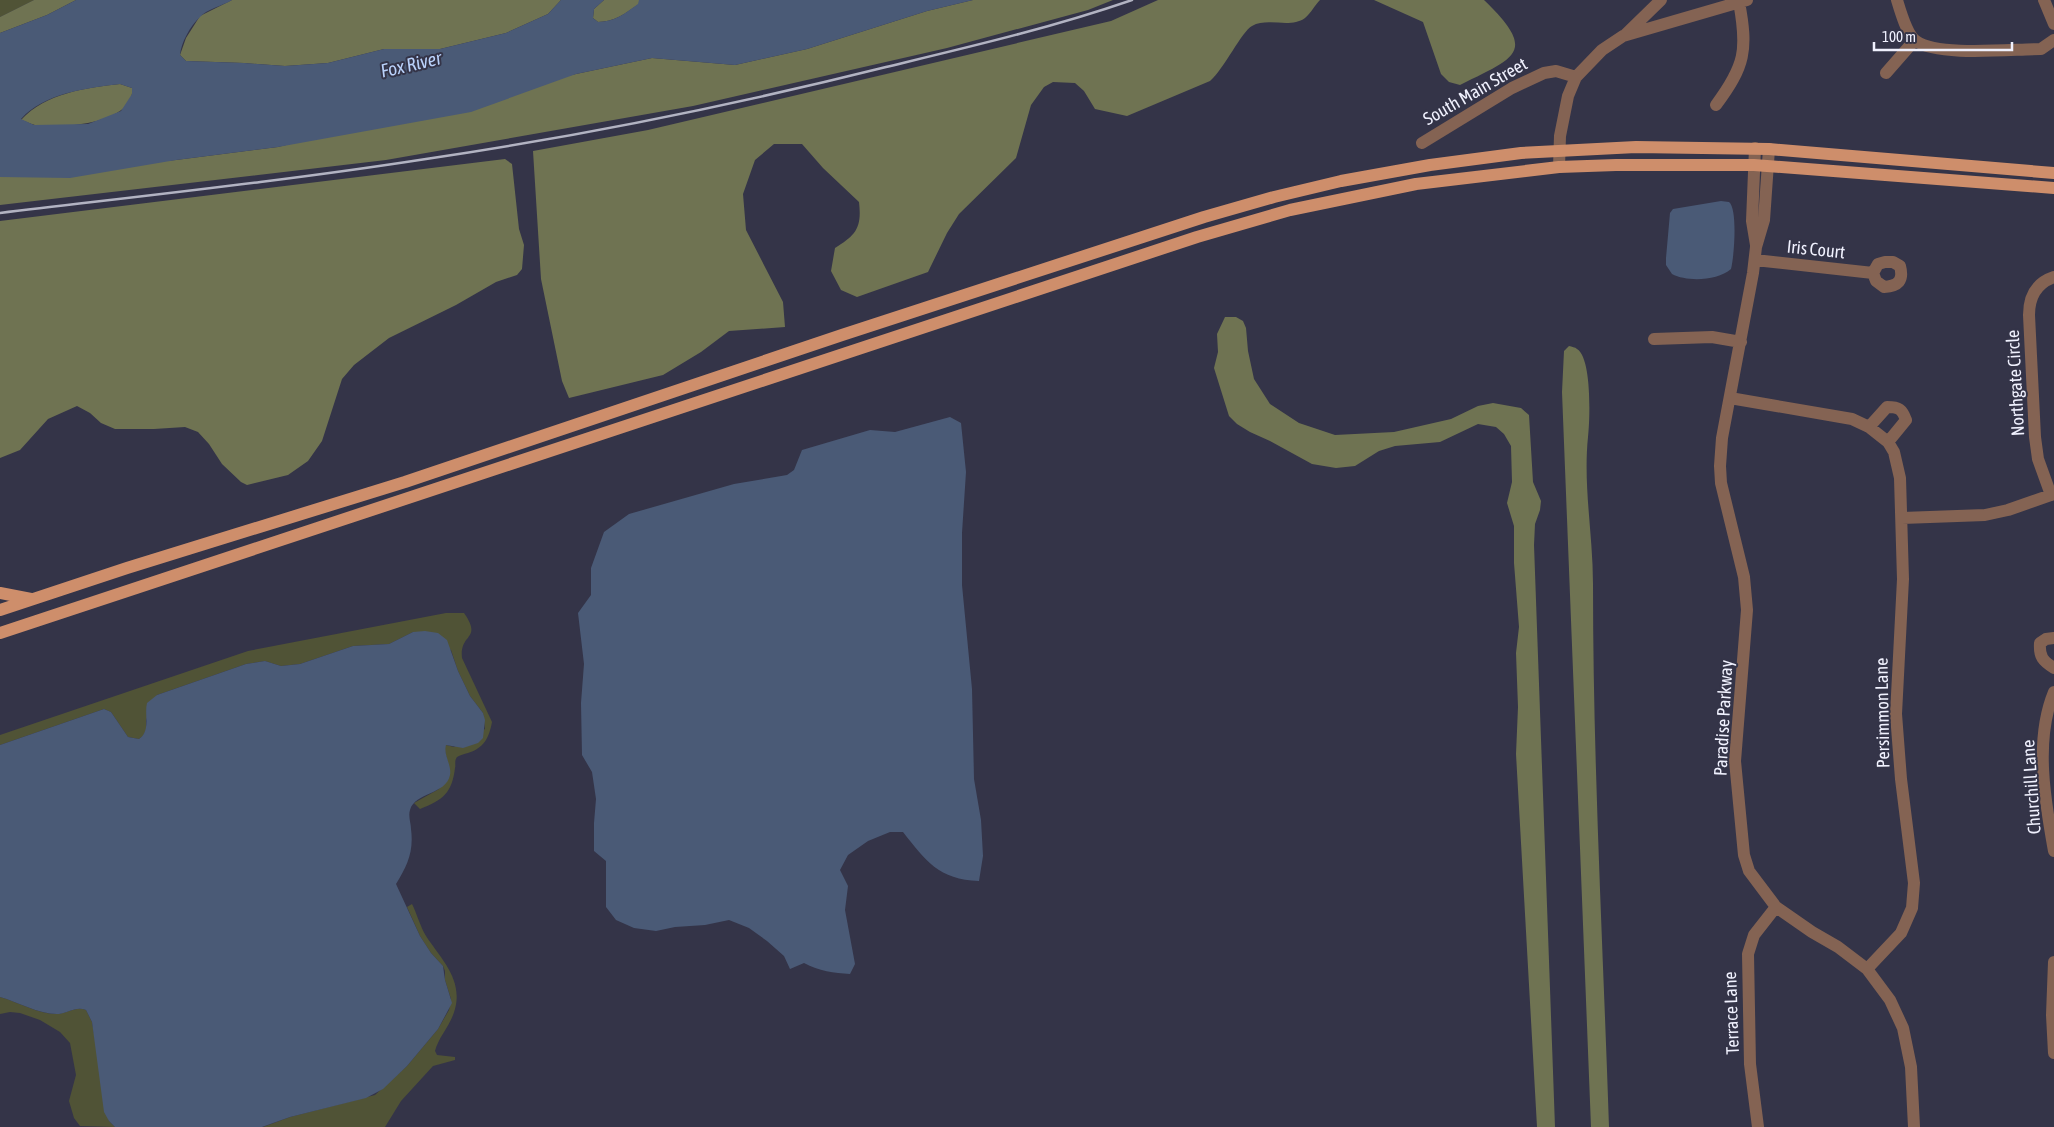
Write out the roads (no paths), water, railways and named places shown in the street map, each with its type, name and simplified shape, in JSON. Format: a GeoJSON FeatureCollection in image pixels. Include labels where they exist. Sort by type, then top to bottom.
{"type":"FeatureCollection","features":[{"type":"Feature","properties":{"kind":"main road"},"geometry":{"type":"LineString","coordinates":[[0,610],[405,482],[842,335],[1216,214],[1274,197],[1350,180],[1473,159],[1559,150],[1636,147],[1769,148],[2054,173]]}},
{"type":"Feature","properties":{"kind":"main road"},"geometry":{"type":"LineString","coordinates":[[0,633],[1206,234],[1290,210],[1416,184],[1559,168],[1634,164],[1754,165],[2054,188]]}},
{"type":"Feature","properties":{"kind":"main road"},"geometry":{"type":"LineString","coordinates":[[0,593],[34,599]]}},
{"type":"Feature","properties":{"kind":"street"},"geometry":{"type":"LineString","coordinates":[[1559,168],[1559,150],[1565,112],[1576,77],[1602,50],[1623,36],[1661,0]]}},
{"type":"Feature","properties":{"kind":"street"},"geometry":{"type":"LineString","coordinates":[[1897,0],[1914,41],[1931,48],[1949,50],[2041,48],[2054,40]]}},
{"type":"Feature","properties":{"kind":"street"},"geometry":{"type":"LineString","coordinates":[[2044,0],[2054,24]]}},
{"type":"Feature","properties":{"kind":"street"},"geometry":{"type":"LineString","coordinates":[[1623,36],[1743,1],[1743,59],[1733,82],[1716,105]]}},
{"type":"Feature","properties":{"kind":"street"},"geometry":{"type":"LineString","coordinates":[[1886,73],[1914,41]]}},
{"type":"Feature","properties":{"kind":"street","name":"South Main Street"},"geometry":{"type":"LineString","coordinates":[[1422,142],[1512,88],[1544,73],[1556,71],[1576,77]]}},
{"type":"Feature","properties":{"kind":"street","name":"Paradise Parkway"},"geometry":{"type":"LineString","coordinates":[[1755,148],[1752,221],[1756,247]]}},
{"type":"Feature","properties":{"kind":"street","name":"Paradise Parkway"},"geometry":{"type":"LineString","coordinates":[[1769,148],[1764,220],[1756,247],[1722,438],[1720,466],[1724,500],[1744,576],[1747,610],[1735,761],[1744,855],[1749,871],[1776,907],[1838,947],[1867,969],[1890,1000],[1903,1028],[1912,1066],[1914,1127]]}},
{"type":"Feature","properties":{"kind":"street","name":"Iris Court"},"geometry":{"type":"LineString","coordinates":[[1755,260],[1873,272]]}},
{"type":"Feature","properties":{"kind":"street","name":"Northgate Circle"},"geometry":{"type":"LineString","coordinates":[[2053,495],[2038,459],[2035,437],[2029,315],[2030,302],[2034,292],[2042,283],[2054,277]]}},
{"type":"Feature","properties":{"kind":"street"},"geometry":{"type":"LineString","coordinates":[[1654,339],[1712,337],[1740,342]]}},
{"type":"Feature","properties":{"kind":"street"},"geometry":{"type":"LineString","coordinates":[[1730,398],[1852,419],[1869,427],[1888,442],[1906,420],[1902,410],[1897,407],[1887,408],[1869,427]]}},
{"type":"Feature","properties":{"kind":"street","name":"Persimmon Lane"},"geometry":{"type":"LineString","coordinates":[[1867,969],[1901,933],[1912,908],[1914,883],[1902,787],[1896,714],[1903,579],[1900,478],[1895,457],[1888,442]]}},
{"type":"Feature","properties":{"kind":"street"},"geometry":{"type":"LineString","coordinates":[[1902,518],[1985,515],[2008,510],[2053,495]]}},
{"type":"Feature","properties":{"kind":"street"},"geometry":{"type":"LineString","coordinates":[[2054,638],[2046,639],[2040,643],[2039,653],[2043,661],[2054,668]]}},
{"type":"Feature","properties":{"kind":"street","name":"Churchill Lane"},"geometry":{"type":"LineString","coordinates":[[2054,692],[2049,704],[2043,739],[2047,810],[2054,851]]}},
{"type":"Feature","properties":{"kind":"street","name":"Terrace Lane"},"geometry":{"type":"LineString","coordinates":[[1758,1127],[1750,1064],[1748,954],[1754,935],[1776,907]]}},
{"type":"Feature","properties":{"kind":"street"},"geometry":{"type":"LineString","coordinates":[[2054,962],[2052,1015],[2054,1053]]}},
{"type":"Feature","properties":{"kind":"water","name":"Fox River"},"geometry":{"type":"Polygon","coordinates":[[[76,0],[232,0],[203,14],[196,21],[184,40],[180,55],[186,61],[285,66],[328,63],[384,49],[440,49],[506,33],[548,14],[561,0],[604,0],[594,9],[593,18],[598,22],[604,22],[629,11],[638,4],[639,0],[973,0],[927,11],[807,49],[735,65],[652,58],[576,74],[471,112],[278,147],[176,160],[70,178],[0,177],[0,33],[47,15],[76,0]],[[120,84],[67,93],[42,103],[21,119],[34,125],[88,124],[121,111],[132,94],[132,88],[120,84]]]}},
{"type":"Feature","properties":{"kind":"water"},"geometry":{"type":"Polygon","coordinates":[[[1721,201],[1729,202],[1734,214],[1734,245],[1731,269],[1718,276],[1702,279],[1678,277],[1672,274],[1666,265],[1670,213],[1673,209],[1721,201]]]}},
{"type":"Feature","properties":{"kind":"water"},"geometry":{"type":"Polygon","coordinates":[[[950,417],[961,423],[966,472],[962,533],[962,585],[972,689],[974,779],[981,820],[983,856],[979,881],[953,877],[934,867],[903,832],[890,832],[868,841],[848,855],[840,870],[848,886],[845,910],[855,964],[850,974],[827,971],[804,963],[790,969],[784,956],[767,941],[749,928],[729,920],[656,931],[634,928],[616,920],[606,907],[606,861],[594,851],[596,799],[592,772],[582,755],[581,703],[584,664],[578,613],[591,595],[591,568],[604,532],[629,514],[734,484],[787,475],[794,470],[802,450],[870,430],[895,432],[950,417]]]}},
{"type":"Feature","properties":{"kind":"water"},"geometry":{"type":"Polygon","coordinates":[[[413,632],[438,633],[447,640],[458,671],[470,696],[483,713],[485,720],[483,738],[478,743],[463,748],[446,745],[445,749],[450,768],[447,782],[413,804],[409,815],[412,837],[410,852],[406,865],[396,884],[420,936],[431,953],[443,966],[452,1003],[438,1029],[407,1066],[383,1089],[366,1098],[290,1117],[262,1127],[115,1127],[104,1112],[92,1022],[86,1010],[75,1009],[52,1014],[0,997],[0,745],[104,709],[111,712],[128,737],[139,739],[145,732],[147,703],[157,695],[246,664],[265,661],[281,666],[300,664],[353,646],[389,644],[413,632]]]}},
{"type":"Feature","properties":{"kind":"railway"},"geometry":{"type":"LineString","coordinates":[[0,213],[373,167],[600,130],[772,94],[948,52],[1040,28],[1132,0]]}}]}
